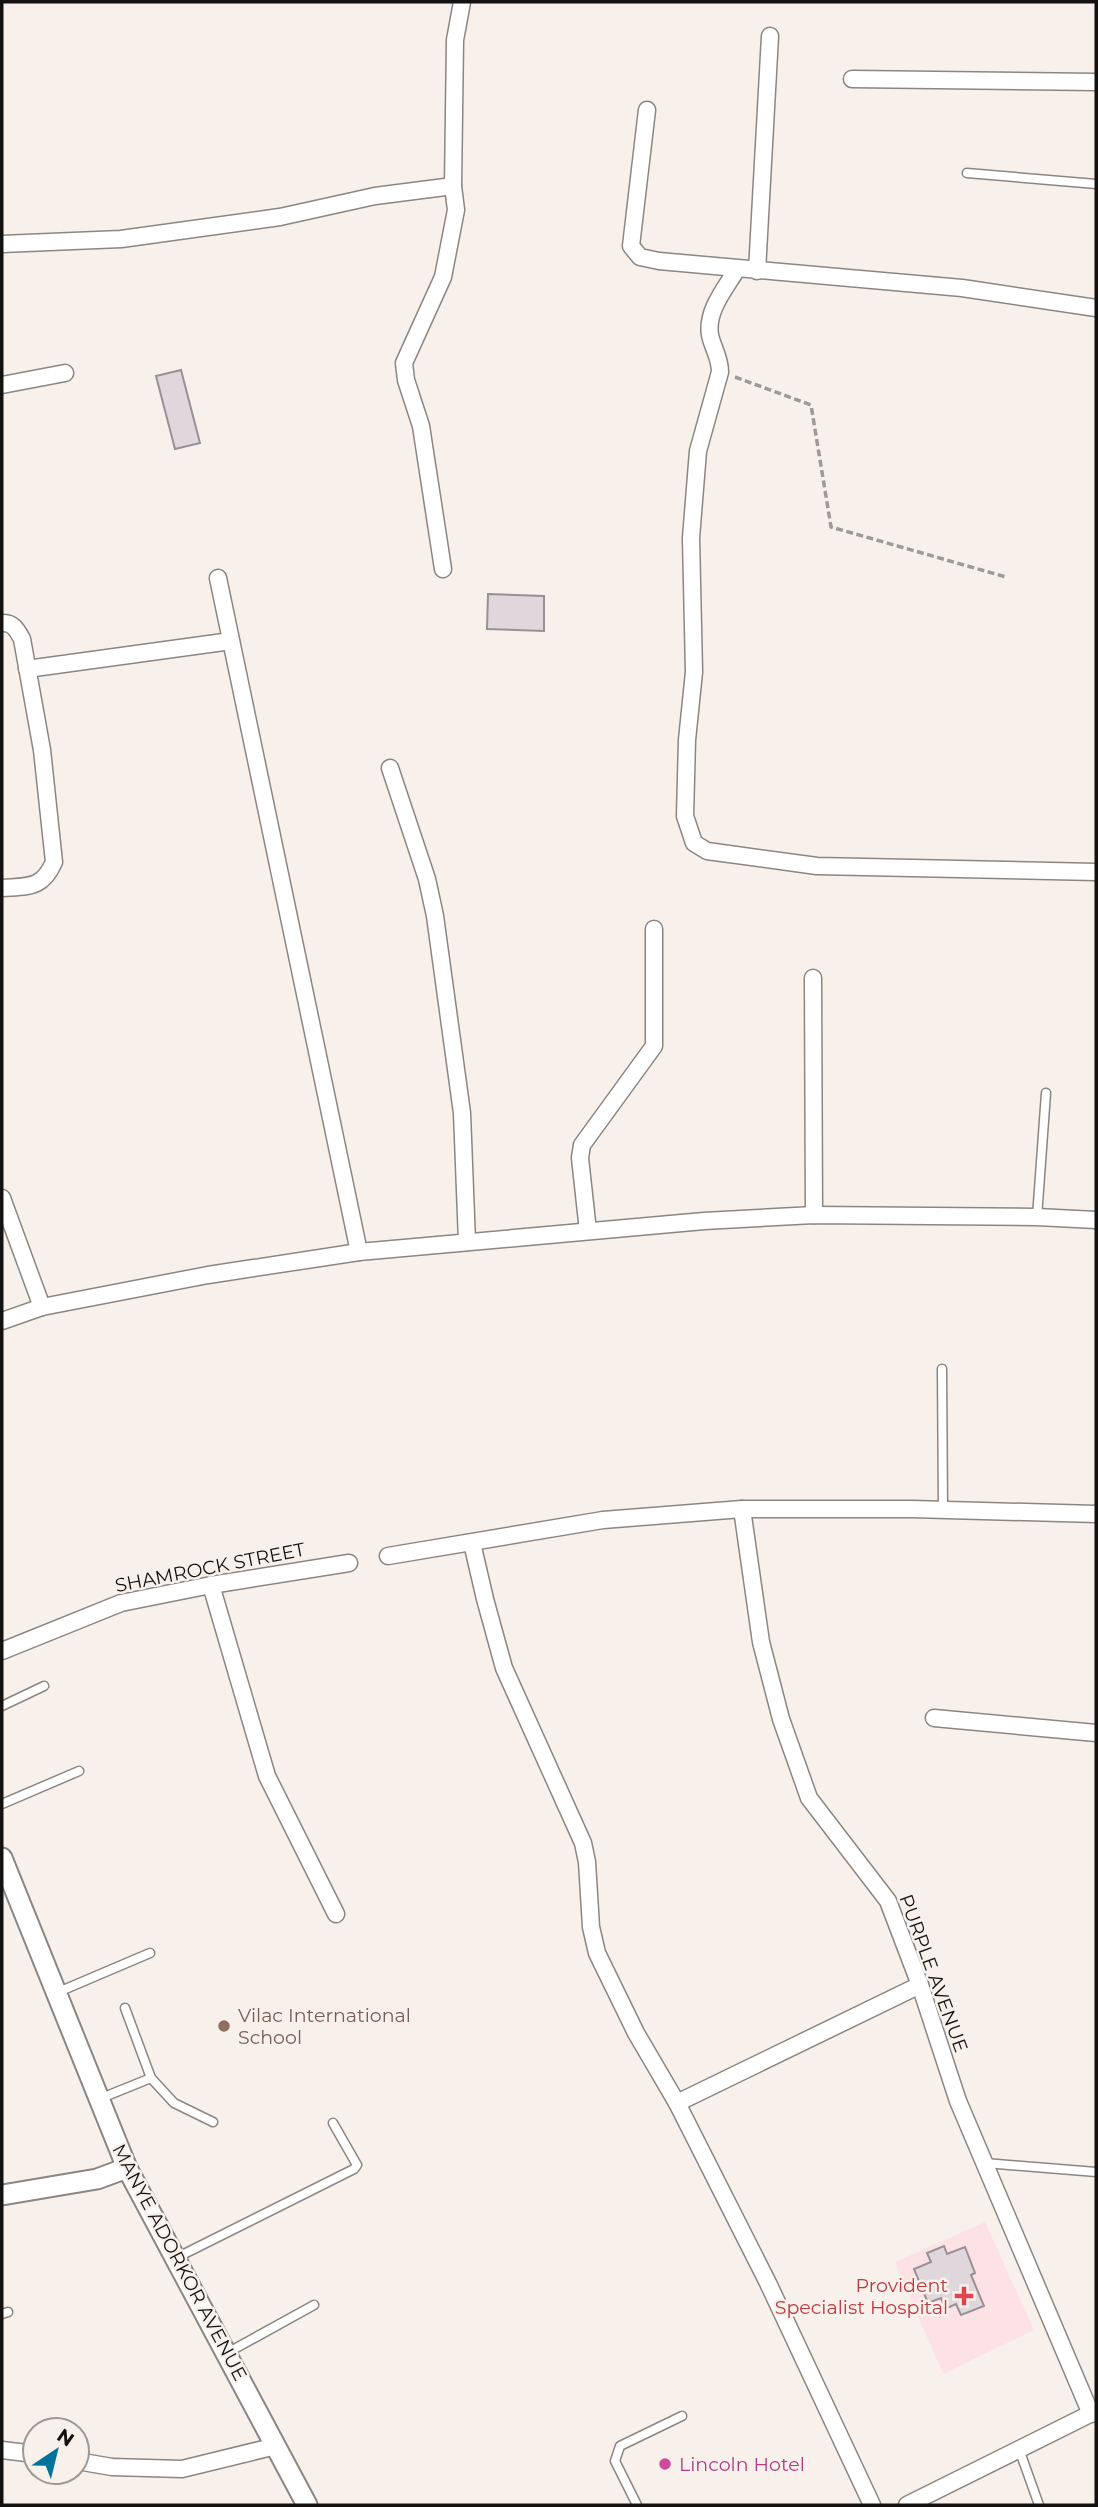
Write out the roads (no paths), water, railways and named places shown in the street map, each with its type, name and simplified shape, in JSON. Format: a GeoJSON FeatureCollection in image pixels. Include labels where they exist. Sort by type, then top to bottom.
{"type":"FeatureCollection","features":[{"type":"Feature","properties":{"kind":"street"},"geometry":{"type":"LineString","coordinates":[[443,569],[421,426],[406,380],[404,363],[443,277],[456,210],[453,186],[455,40],[462,2]]}},
{"type":"Feature","properties":{"kind":"street"},"geometry":{"type":"LineString","coordinates":[[757,271],[770,36]]}},
{"type":"Feature","properties":{"kind":"street"},"geometry":{"type":"LineString","coordinates":[[852,79],[1096,82]]}},
{"type":"Feature","properties":{"kind":"street"},"geometry":{"type":"LineString","coordinates":[[647,110],[631,246],[634,253],[640,257],[757,271],[962,288],[1096,308]]}},
{"type":"Feature","properties":{"kind":"street"},"geometry":{"type":"LineString","coordinates":[[2,244],[121,239],[280,217],[375,196],[453,186]]}},
{"type":"Feature","properties":{"kind":"street"},"geometry":{"type":"LineString","coordinates":[[737,269],[710,319],[710,334],[720,358],[720,372],[698,451],[691,538],[694,672],[687,740],[685,816],[694,843],[707,851],[817,866],[1096,872]]}},
{"type":"Feature","properties":{"kind":"street"},"geometry":{"type":"LineString","coordinates":[[2,385],[65,373]]}},
{"type":"Feature","properties":{"kind":"street"},"geometry":{"type":"LineString","coordinates":[[218,578],[359,1252]]}},
{"type":"Feature","properties":{"kind":"street"},"geometry":{"type":"LineString","coordinates":[[2,623],[15,627],[22,639],[42,750],[54,862],[48,875],[35,886],[2,888]]}},
{"type":"Feature","properties":{"kind":"street"},"geometry":{"type":"LineString","coordinates":[[27,669],[231,641]]}},
{"type":"Feature","properties":{"kind":"street"},"geometry":{"type":"LineString","coordinates":[[390,768],[427,879],[435,916],[462,1113],[467,1242]]}},
{"type":"Feature","properties":{"kind":"street"},"geometry":{"type":"LineString","coordinates":[[588,1231],[580,1158],[582,1145],[654,1046],[654,929]]}},
{"type":"Feature","properties":{"kind":"street"},"geometry":{"type":"LineString","coordinates":[[813,978],[814,1215]]}},
{"type":"Feature","properties":{"kind":"street"},"geometry":{"type":"LineString","coordinates":[[2,1198],[42,1307]]}},
{"type":"Feature","properties":{"kind":"street"},"geometry":{"type":"LineString","coordinates":[[2,1321],[42,1307],[208,1275],[359,1252],[467,1242],[704,1221],[814,1215],[1096,1220]]}},
{"type":"Feature","properties":{"kind":"street"},"geometry":{"type":"LineString","coordinates":[[388,1556],[603,1520],[741,1509],[1096,1514]]}},
{"type":"Feature","properties":{"kind":"street","name":"PURPLE AVENUE"},"geometry":{"type":"LineString","coordinates":[[741,1509],[761,1642],[781,1719],[809,1798],[888,1901],[920,1984],[958,2101],[1094,2412]]}},
{"type":"Feature","properties":{"kind":"street"},"geometry":{"type":"LineString","coordinates":[[472,1543],[504,1668],[583,1843],[587,1862],[591,1927],[597,1954],[651,2062],[677,2103],[768,2283],[872,2505]]}},
{"type":"Feature","properties":{"kind":"street","name":"SHAMROCK STREET"},"geometry":{"type":"LineString","coordinates":[[2,1651],[121,1603],[211,1585],[349,1563]]}},
{"type":"Feature","properties":{"kind":"street"},"geometry":{"type":"LineString","coordinates":[[211,1585],[267,1776],[336,1914]]}},
{"type":"Feature","properties":{"kind":"street"},"geometry":{"type":"LineString","coordinates":[[934,1718],[1096,1733]]}},
{"type":"Feature","properties":{"kind":"street","name":"MANYE ADORKOR AVENUE"},"geometry":{"type":"LineString","coordinates":[[2,1858],[127,2168],[307,2505]]}},
{"type":"Feature","properties":{"kind":"street"},"geometry":{"type":"LineString","coordinates":[[677,2103],[920,1984]]}},
{"type":"Feature","properties":{"kind":"street"},"geometry":{"type":"LineString","coordinates":[[2,2195],[97,2179],[127,2168]]}},
{"type":"Feature","properties":{"kind":"street"},"geometry":{"type":"LineString","coordinates":[[907,2505],[1094,2412]]}},
{"type":"Feature","properties":{"kind":"street"},"geometry":{"type":"LineString","coordinates":[[91,2463],[112,2467],[182,2469],[276,2446]]}},
{"type":"Feature","properties":{"kind":"street"},"geometry":{"type":"LineString","coordinates":[[2,2450],[21,2452]]}},
{"type":"Feature","properties":{"kind":"lane"},"geometry":{"type":"LineString","coordinates":[[967,173],[1096,184]]}},
{"type":"Feature","properties":{"kind":"lane"},"geometry":{"type":"LineString","coordinates":[[1037,1217],[1046,1094]]}},
{"type":"Feature","properties":{"kind":"lane"},"geometry":{"type":"LineString","coordinates":[[942,1369],[943,1510]]}},
{"type":"Feature","properties":{"kind":"lane"},"geometry":{"type":"LineString","coordinates":[[2,1706],[44,1686]]}},
{"type":"Feature","properties":{"kind":"lane"},"geometry":{"type":"LineString","coordinates":[[2,1804],[79,1771]]}},
{"type":"Feature","properties":{"kind":"lane"},"geometry":{"type":"LineString","coordinates":[[56,1993],[150,1953]]}},
{"type":"Feature","properties":{"kind":"lane"},"geometry":{"type":"LineString","coordinates":[[125,2008],[151,2078],[174,2103],[213,2122]]}},
{"type":"Feature","properties":{"kind":"lane"},"geometry":{"type":"LineString","coordinates":[[99,2099],[151,2078]]}},
{"type":"Feature","properties":{"kind":"lane"},"geometry":{"type":"LineString","coordinates":[[176,2258],[354,2169],[357,2165],[333,2123]]}},
{"type":"Feature","properties":{"kind":"lane"},"geometry":{"type":"LineString","coordinates":[[985,2163],[1096,2172]]}},
{"type":"Feature","properties":{"kind":"lane"},"geometry":{"type":"LineString","coordinates":[[227,2353],[314,2305]]}},
{"type":"Feature","properties":{"kind":"lane"},"geometry":{"type":"LineString","coordinates":[[637,2505],[615,2461],[620,2446],[682,2416]]}},
{"type":"Feature","properties":{"kind":"lane"},"geometry":{"type":"LineString","coordinates":[[1019,2449],[1039,2505]]}},
{"type":"Feature","properties":{"kind":"place","name":"Vilac International School"},"geometry":{"type":"Point","coordinates":[224,2026]}},
{"type":"Feature","properties":{"kind":"place","name":"Provident Specialist Hospital"},"geometry":{"type":"Point","coordinates":[964,2296]}},
{"type":"Feature","properties":{"kind":"place","name":"Lincoln Hotel"},"geometry":{"type":"Point","coordinates":[665,2464]}}]}
